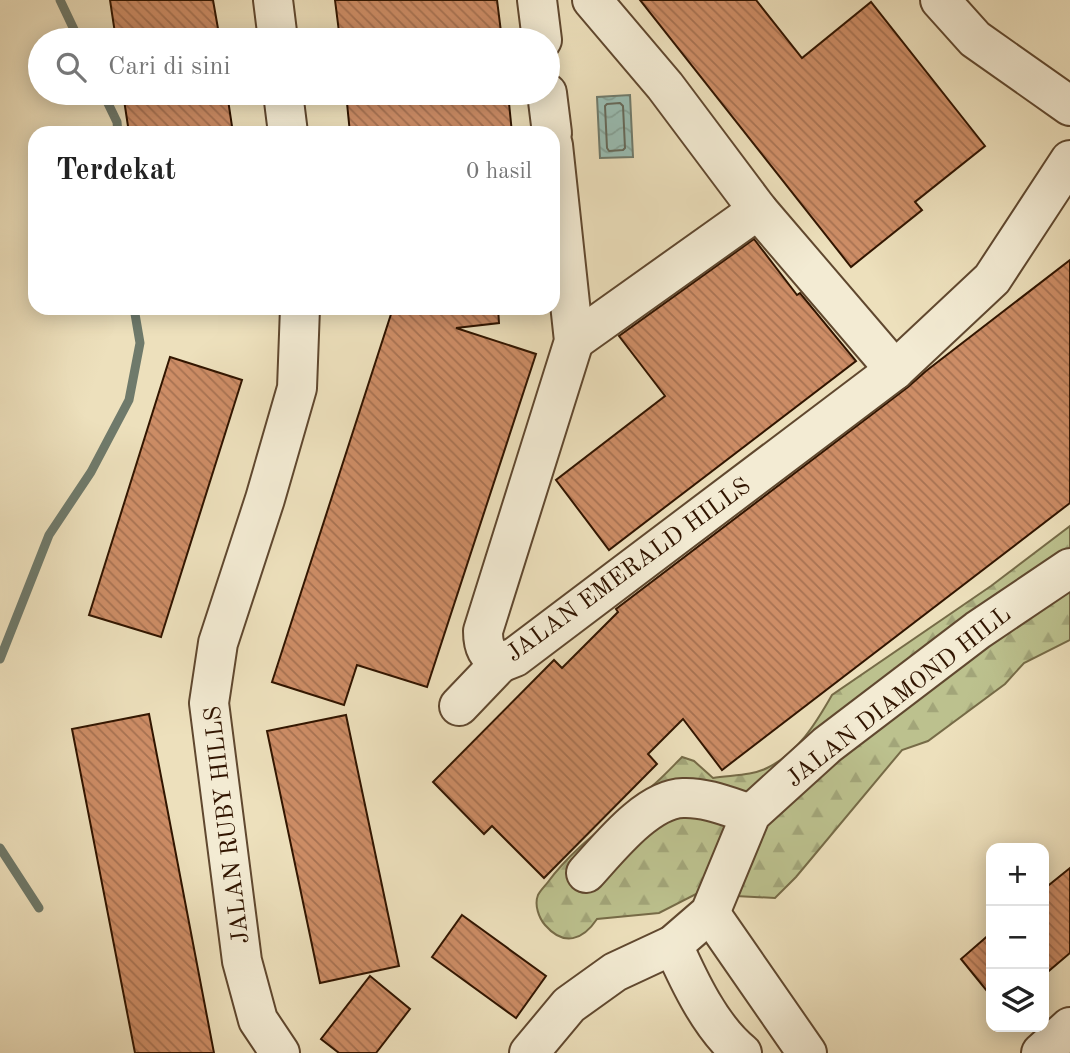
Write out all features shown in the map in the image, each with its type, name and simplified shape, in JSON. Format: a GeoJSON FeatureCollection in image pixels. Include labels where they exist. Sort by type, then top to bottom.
{"type":"FeatureCollection","features":[{"type":"Feature","properties":{"kind":"street"},"geometry":{"type":"LineString","coordinates":[[274,0],[277,28]]}},
{"type":"Feature","properties":{"kind":"street"},"geometry":{"type":"LineString","coordinates":[[537,0],[540,28]]}},
{"type":"Feature","properties":{"kind":"street"},"geometry":{"type":"LineString","coordinates":[[592,0],[665,86],[758,210],[895,370]]}},
{"type":"Feature","properties":{"kind":"street"},"geometry":{"type":"LineString","coordinates":[[940,0],[975,39],[1070,106]]}},
{"type":"Feature","properties":{"kind":"street"},"geometry":{"type":"LineString","coordinates":[[285,105],[287,126]]}},
{"type":"Feature","properties":{"kind":"street"},"geometry":{"type":"LineString","coordinates":[[548,105],[551,126]]}},
{"type":"Feature","properties":{"kind":"street","name":"JALAN EMERALD HILLS"},"geometry":{"type":"LineString","coordinates":[[560,210],[574,341],[483,631],[483,644],[488,654],[500,663],[515,657],[895,370],[992,279],[1070,160]]}},
{"type":"Feature","properties":{"kind":"street"},"geometry":{"type":"LineString","coordinates":[[574,341],[758,210]]}},
{"type":"Feature","properties":{"kind":"street","name":"JALAN RUBY HILLS"},"geometry":{"type":"LineString","coordinates":[[279,1053],[258,1020],[242,961],[209,703],[218,643],[265,499],[297,388],[300,315]]}},
{"type":"Feature","properties":{"kind":"street","name":"JALAN DIAMOND HILL"},"geometry":{"type":"LineString","coordinates":[[710,913],[751,814],[827,745],[978,630],[1070,568]]}},
{"type":"Feature","properties":{"kind":"street"},"geometry":{"type":"LineString","coordinates":[[459,706],[500,663]]}},
{"type":"Feature","properties":{"kind":"street"},"geometry":{"type":"LineString","coordinates":[[586,873],[623,832],[649,810],[680,797],[705,800],[751,814]]}},
{"type":"Feature","properties":{"kind":"street"},"geometry":{"type":"LineString","coordinates":[[529,1053],[569,1005],[615,972],[673,945],[710,913],[807,1053]]}},
{"type":"Feature","properties":{"kind":"street"},"geometry":{"type":"LineString","coordinates":[[673,945],[695,994],[742,1053]]}},
{"type":"Feature","properties":{"kind":"street"},"geometry":{"type":"LineString","coordinates":[[1041,1053],[1070,1027]]}},
{"type":"Feature","properties":{"kind":"green space"},"geometry":{"type":"Polygon","coordinates":[[[1070,526],[1070,640],[1024,663],[1005,684],[928,741],[902,750],[796,877],[775,898],[696,894],[659,913],[597,919],[586,932],[573,938],[559,936],[543,922],[537,907],[538,895],[559,868],[682,757],[694,761],[713,778],[754,773],[778,762],[797,746],[832,695],[991,586],[1070,526]]]}},
{"type":"Feature","properties":{"kind":"water"},"geometry":{"type":"Polygon","coordinates":[[[630,95],[633,157],[600,158],[597,97],[630,95]]]}},
{"type":"Feature","properties":{"kind":"building"},"geometry":{"type":"Polygon","coordinates":[[[110,0],[213,0],[218,28],[114,28],[110,0]]]}},
{"type":"Feature","properties":{"kind":"building"},"geometry":{"type":"Polygon","coordinates":[[[335,0],[497,0],[500,28],[338,28],[335,0]]]}},
{"type":"Feature","properties":{"kind":"building"},"geometry":{"type":"Polygon","coordinates":[[[640,0],[756,0],[802,58],[871,2],[985,146],[915,202],[922,210],[851,267],[640,0]]]}},
{"type":"Feature","properties":{"kind":"building"},"geometry":{"type":"Polygon","coordinates":[[[125,105],[229,105],[232,126],[128,126],[125,105]]]}},
{"type":"Feature","properties":{"kind":"building"},"geometry":{"type":"Polygon","coordinates":[[[347,105],[509,105],[511,126],[349,126],[347,105]]]}},
{"type":"Feature","properties":{"kind":"building"},"geometry":{"type":"Polygon","coordinates":[[[754,239],[797,295],[800,293],[856,361],[609,550],[556,480],[665,396],[619,336],[754,239]]]}},
{"type":"Feature","properties":{"kind":"building"},"geometry":{"type":"Polygon","coordinates":[[[1070,260],[1070,503],[722,770],[683,719],[648,754],[657,764],[544,878],[492,826],[484,834],[433,782],[554,660],[562,668],[618,612],[616,609],[1070,260]]]}},
{"type":"Feature","properties":{"kind":"building"},"geometry":{"type":"Polygon","coordinates":[[[391,315],[498,315],[499,323],[456,328],[536,354],[427,687],[357,665],[344,705],[272,682],[391,315]]]}},
{"type":"Feature","properties":{"kind":"building"},"geometry":{"type":"Polygon","coordinates":[[[170,357],[242,380],[161,637],[89,615],[170,357]]]}},
{"type":"Feature","properties":{"kind":"building"},"geometry":{"type":"Polygon","coordinates":[[[149,714],[214,1053],[135,1053],[72,729],[149,714]]]}},
{"type":"Feature","properties":{"kind":"building"},"geometry":{"type":"Polygon","coordinates":[[[346,715],[399,966],[320,983],[267,731],[346,715]]]}},
{"type":"Feature","properties":{"kind":"building"},"geometry":{"type":"Polygon","coordinates":[[[1070,868],[1070,953],[1049,971],[1049,906],[1049,885],[1070,868]]]}},
{"type":"Feature","properties":{"kind":"building"},"geometry":{"type":"Polygon","coordinates":[[[462,915],[546,976],[516,1018],[432,957],[462,915]]]}},
{"type":"Feature","properties":{"kind":"building"},"geometry":{"type":"Polygon","coordinates":[[[986,937],[986,990],[961,959],[986,937]]]}},
{"type":"Feature","properties":{"kind":"building"},"geometry":{"type":"Polygon","coordinates":[[[370,976],[410,1009],[376,1053],[339,1053],[321,1039],[370,976]]]}},
{"type":"Feature","properties":{"kind":"waterway"},"geometry":{"type":"LineString","coordinates":[[60,0],[73,28]]}},
{"type":"Feature","properties":{"kind":"waterway"},"geometry":{"type":"LineString","coordinates":[[109,105],[117,126]]}},
{"type":"Feature","properties":{"kind":"waterway"},"geometry":{"type":"LineString","coordinates":[[0,659],[49,535],[91,472],[129,400],[140,343],[135,315]]}},
{"type":"Feature","properties":{"kind":"waterway"},"geometry":{"type":"LineString","coordinates":[[0,848],[39,908]]}}]}
